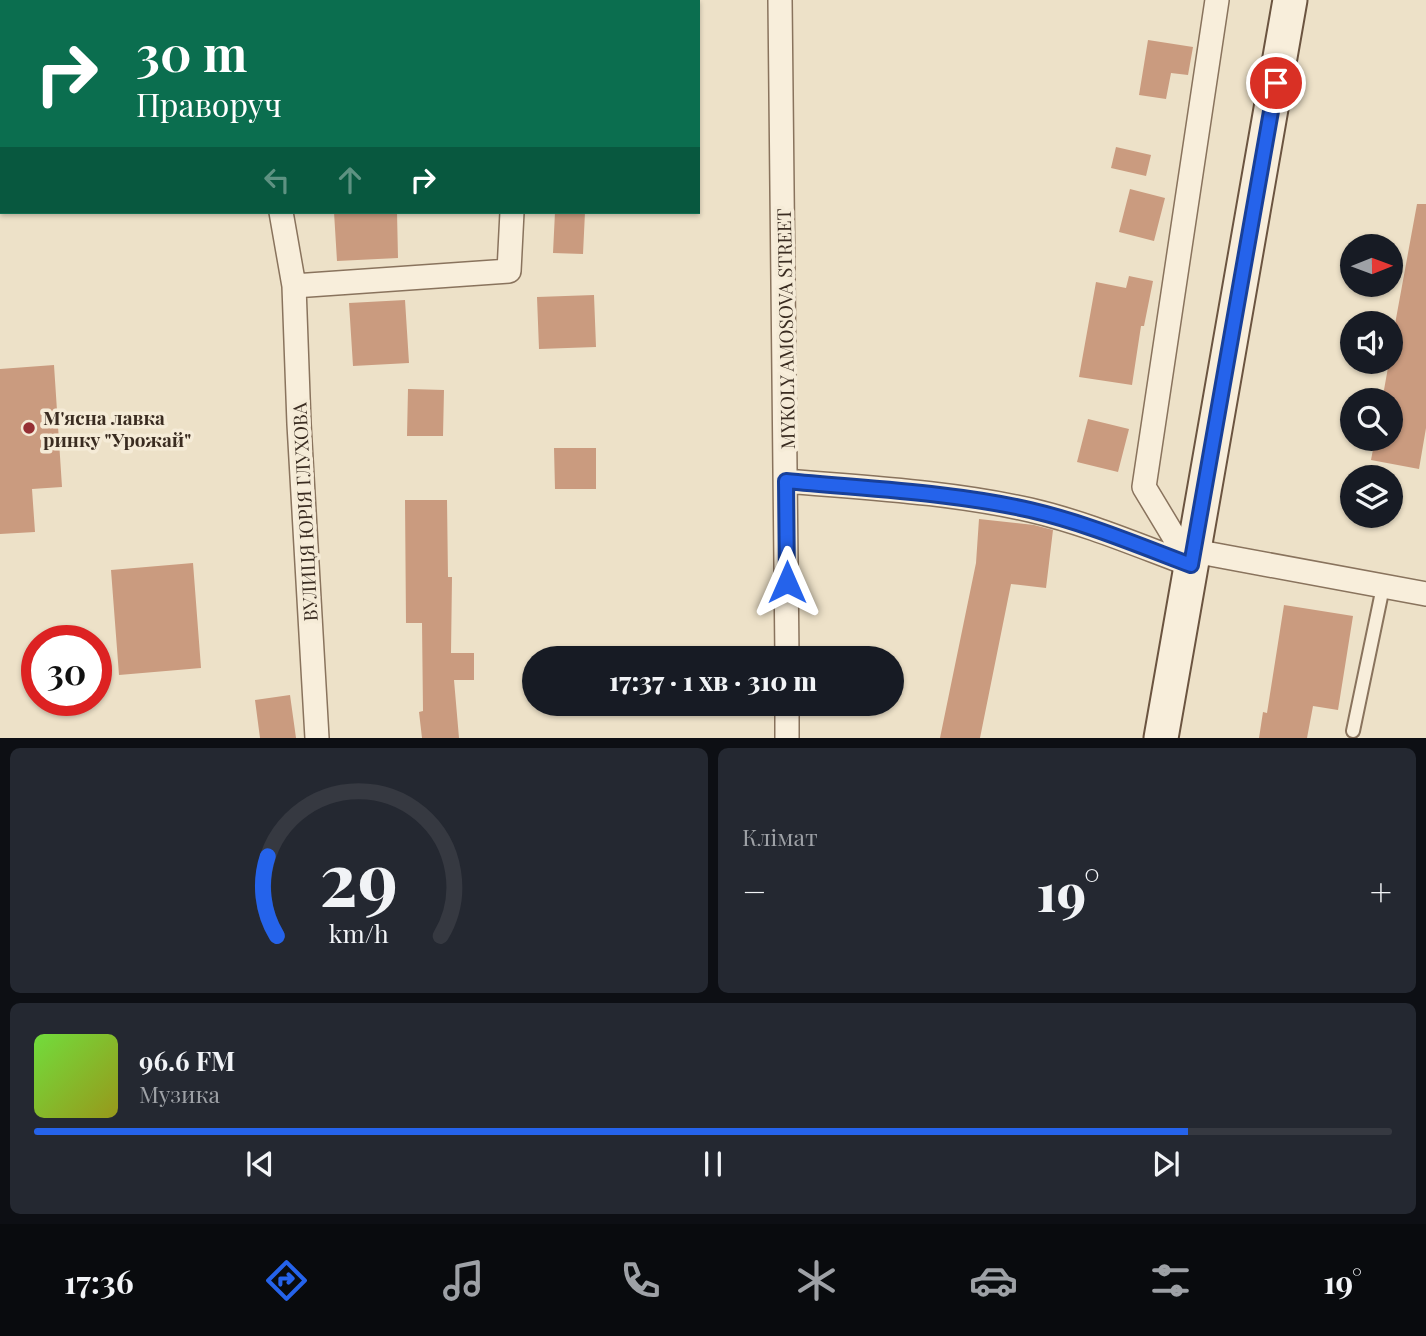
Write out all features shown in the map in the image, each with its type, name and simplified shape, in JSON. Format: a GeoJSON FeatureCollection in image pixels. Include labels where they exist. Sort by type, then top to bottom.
{"type":"FeatureCollection","features":[{"type":"Feature","properties":{"kind":"main road"},"geometry":{"type":"LineString","coordinates":[[1161,737],[1290,0]]}},
{"type":"Feature","properties":{"kind":"street","name":"MYKOLY AMOSOVA STREET"},"geometry":{"type":"LineString","coordinates":[[780,0],[787,646]]}},
{"type":"Feature","properties":{"kind":"street"},"geometry":{"type":"LineString","coordinates":[[1193,558],[1144,487],[1217,0]]}},
{"type":"Feature","properties":{"kind":"street","name":"ВУЛИЦЯ ЮРІЯ ГЛУХОВА"},"geometry":{"type":"LineString","coordinates":[[281,214],[294,286],[317,737]]}},
{"type":"Feature","properties":{"kind":"street"},"geometry":{"type":"LineString","coordinates":[[294,286],[509,271],[512,214]]}},
{"type":"Feature","properties":{"kind":"street"},"geometry":{"type":"LineString","coordinates":[[786,481],[938,494],[1030,510],[1193,558],[1426,594]]}},
{"type":"Feature","properties":{"kind":"street"},"geometry":{"type":"LineString","coordinates":[[787,716],[787,737]]}},
{"type":"Feature","properties":{"kind":"lane"},"geometry":{"type":"LineString","coordinates":[[1353,731],[1383,587]]}},
{"type":"Feature","properties":{"kind":"building"},"geometry":{"type":"Polygon","coordinates":[[[1148,40],[1193,47],[1188,75],[1171,73],[1166,99],[1139,95],[1148,40]]]}},
{"type":"Feature","properties":{"kind":"building"},"geometry":{"type":"Polygon","coordinates":[[[1116,147],[1151,155],[1146,176],[1111,168],[1116,147]]]}},
{"type":"Feature","properties":{"kind":"building"},"geometry":{"type":"Polygon","coordinates":[[[1130,189],[1165,198],[1154,241],[1119,232],[1130,189]]]}},
{"type":"Feature","properties":{"kind":"building"},"geometry":{"type":"Polygon","coordinates":[[[1417,204],[1426,204],[1426,428],[1419,469],[1371,460],[1373,451],[1403,451],[1403,388],[1384,388],[1387,374],[1403,374],[1403,311],[1397,311],[1400,298],[1404,298],[1404,275],[1417,204]]]}},
{"type":"Feature","properties":{"kind":"building"},"geometry":{"type":"Polygon","coordinates":[[[334,214],[397,214],[398,258],[337,261],[334,214]]]}},
{"type":"Feature","properties":{"kind":"building"},"geometry":{"type":"Polygon","coordinates":[[[555,214],[585,214],[583,254],[553,253],[555,214]]]}},
{"type":"Feature","properties":{"kind":"building"},"geometry":{"type":"Polygon","coordinates":[[[1129,276],[1153,281],[1144,326],[1141,326],[1132,385],[1079,377],[1096,282],[1126,288],[1129,276]]]}},
{"type":"Feature","properties":{"kind":"building"},"geometry":{"type":"Polygon","coordinates":[[[594,295],[596,347],[539,349],[537,297],[594,295]]]}},
{"type":"Feature","properties":{"kind":"building"},"geometry":{"type":"Polygon","coordinates":[[[405,300],[409,363],[353,366],[349,303],[405,300]]]}},
{"type":"Feature","properties":{"kind":"building","name":"М'ясна лавка ринку \"Урожай\""},"geometry":{"type":"Polygon","coordinates":[[[54,365],[62,487],[32,489],[35,532],[0,534],[0,369],[54,365]]]}},
{"type":"Feature","properties":{"kind":"building"},"geometry":{"type":"Polygon","coordinates":[[[408,389],[444,390],[443,436],[407,436],[408,389]]]}},
{"type":"Feature","properties":{"kind":"building"},"geometry":{"type":"Polygon","coordinates":[[[1088,419],[1129,429],[1118,472],[1077,462],[1088,419]]]}},
{"type":"Feature","properties":{"kind":"building"},"geometry":{"type":"Polygon","coordinates":[[[554,448],[596,448],[596,489],[555,489],[554,448]]]}},
{"type":"Feature","properties":{"kind":"building"},"geometry":{"type":"Polygon","coordinates":[[[405,500],[447,500],[448,577],[452,577],[451,653],[474,653],[474,680],[454,680],[459,738],[422,738],[419,712],[423,711],[422,623],[406,623],[405,500]]]}},
{"type":"Feature","properties":{"kind":"building"},"geometry":{"type":"Polygon","coordinates":[[[979,519],[1034,525],[1053,530],[1046,588],[1011,584],[980,738],[940,738],[976,563],[979,519]]]}},
{"type":"Feature","properties":{"kind":"building"},"geometry":{"type":"Polygon","coordinates":[[[193,563],[201,668],[119,675],[111,570],[193,563]]]}},
{"type":"Feature","properties":{"kind":"building"},"geometry":{"type":"Polygon","coordinates":[[[1284,605],[1353,616],[1338,710],[1313,706],[1307,738],[1259,738],[1263,712],[1267,713],[1284,605]]]}},
{"type":"Feature","properties":{"kind":"building"},"geometry":{"type":"Polygon","coordinates":[[[290,695],[296,738],[260,738],[255,700],[290,695]]]}},
{"type":"Feature","properties":{"kind":"place","name":"М'ясна лавка ринку \"Урожай\""},"geometry":{"type":"Point","coordinates":[29,428]}},
{"type":"Feature","properties":{"kind":"route"},"geometry":{"type":"LineString","coordinates":[[787,582],[786,481],[938,494],[1030,510],[1112,533],[1191,565],[1276,83]]}}]}
